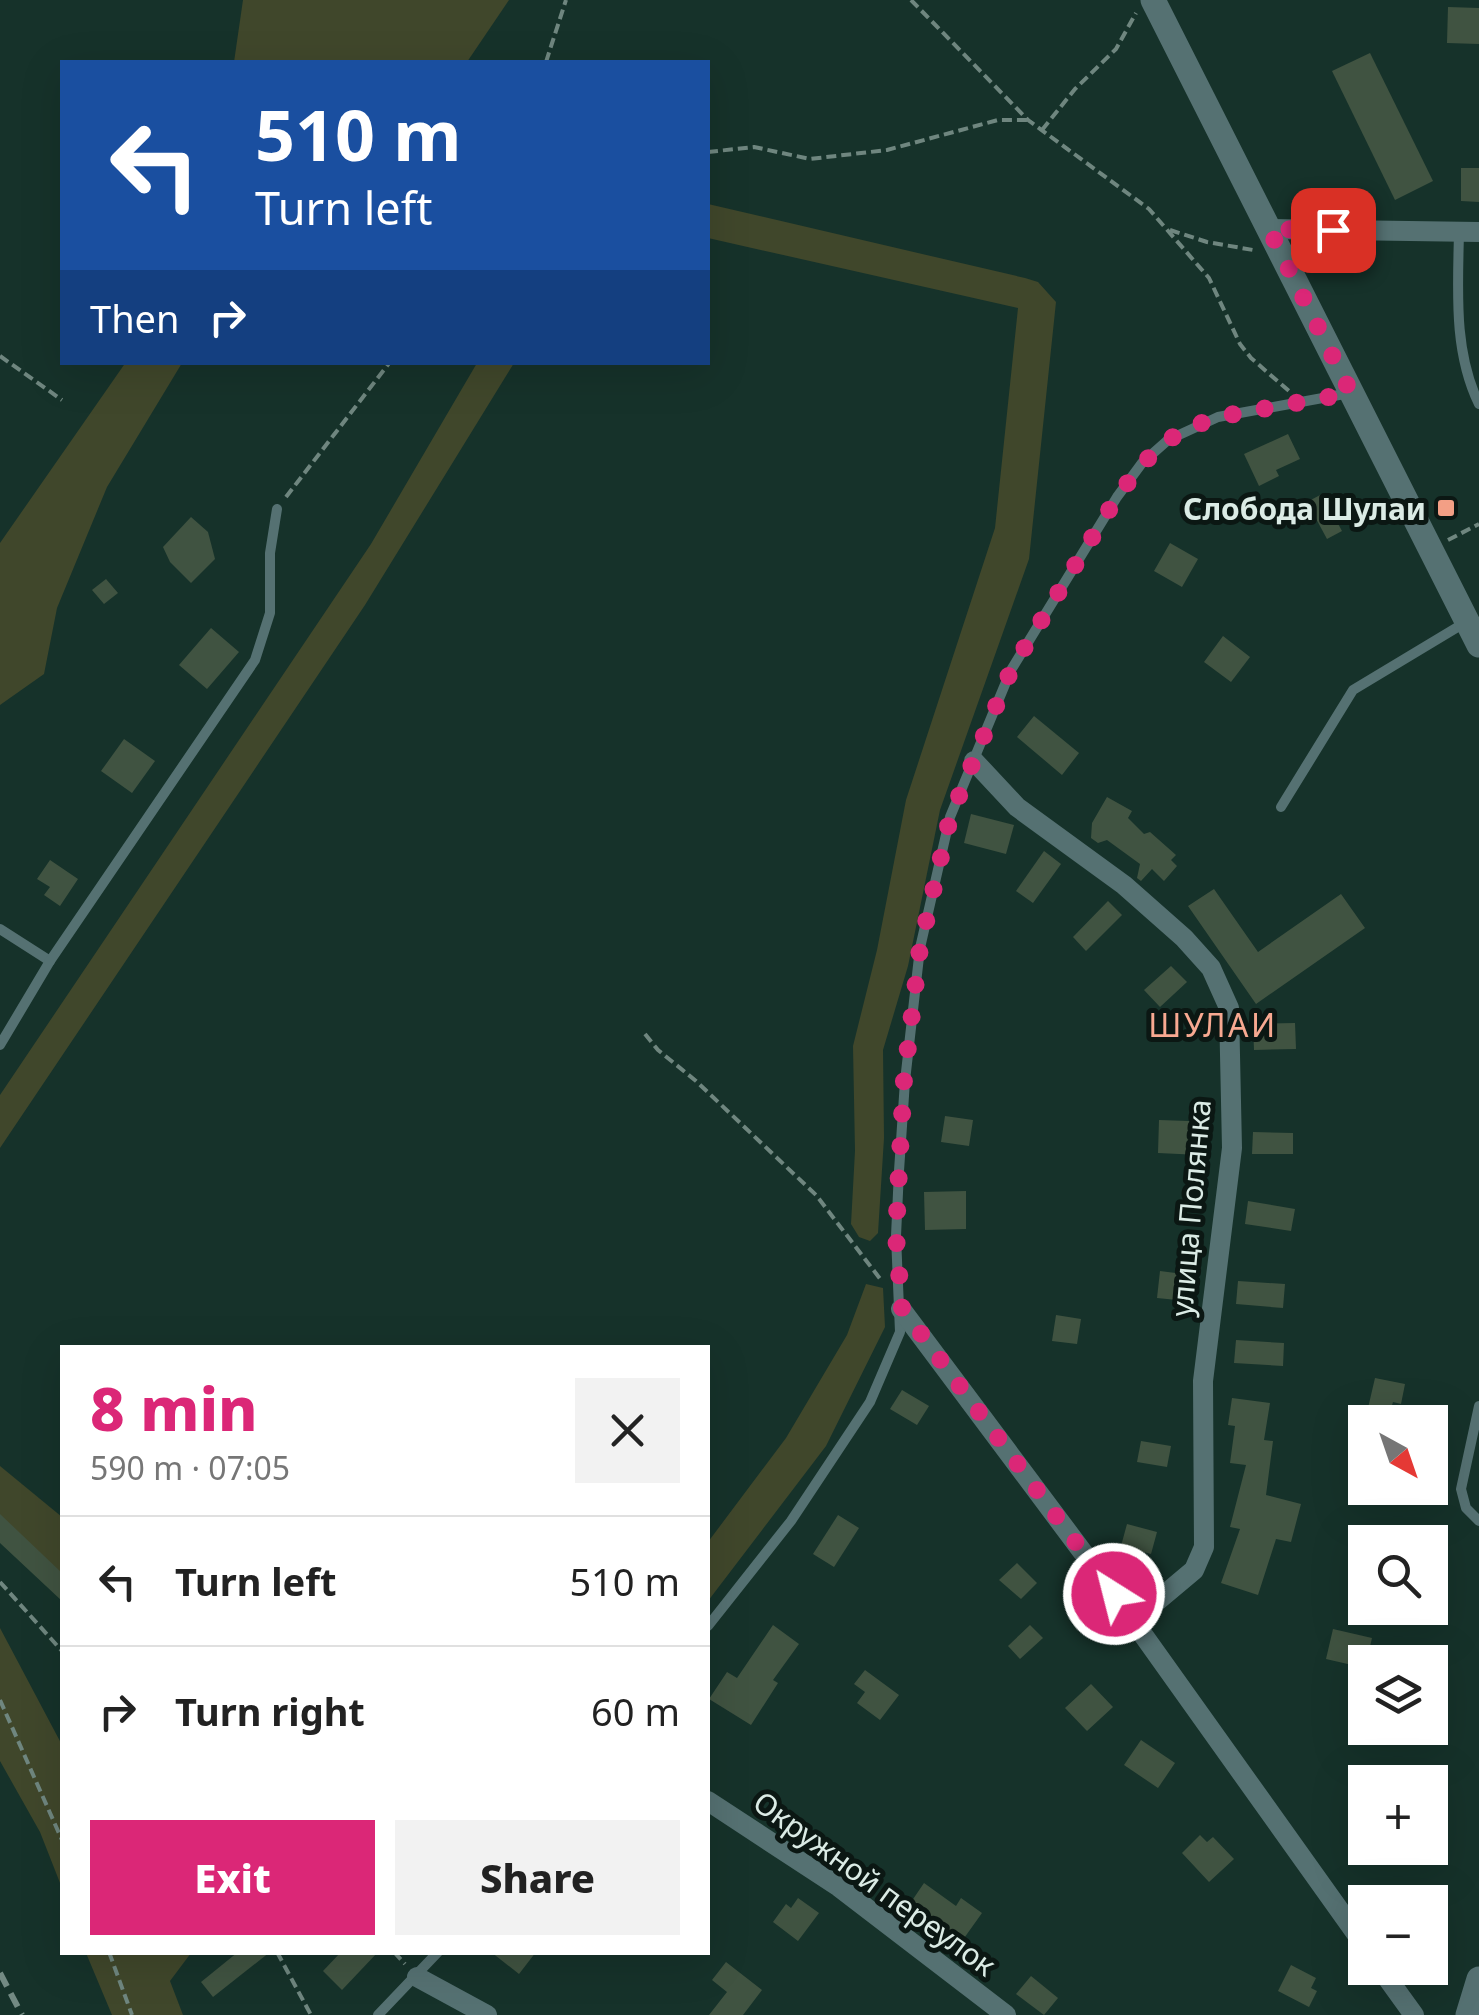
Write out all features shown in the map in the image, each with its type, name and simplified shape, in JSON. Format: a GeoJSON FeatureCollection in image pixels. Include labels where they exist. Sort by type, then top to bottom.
{"type":"FeatureCollection","features":[{"type":"Feature","properties":{"kind":"street"},"geometry":{"type":"LineString","coordinates":[[1153,0],[1473,633]]}},
{"type":"Feature","properties":{"kind":"street"},"geometry":{"type":"LineString","coordinates":[[1272,235],[1469,231]]}},
{"type":"Feature","properties":{"kind":"street","name":"улица Полянка"},"geometry":{"type":"LineString","coordinates":[[974,761],[1017,807],[1124,885],[1184,938],[1210,968],[1229,1008],[1232,1148],[1203,1381],[1204,1547],[1194,1570],[1132,1622]]}},
{"type":"Feature","properties":{"kind":"street"},"geometry":{"type":"LineString","coordinates":[[902,1308],[1348,1922]]}},
{"type":"Feature","properties":{"kind":"street","name":"Окружной переулок"},"geometry":{"type":"LineString","coordinates":[[710,1802],[839,1887],[1006,2015]]}},
{"type":"Feature","properties":{"kind":"street"},"geometry":{"type":"LineString","coordinates":[[417,1977],[487,2015]]}},
{"type":"Feature","properties":{"kind":"street"},"geometry":{"type":"LineString","coordinates":[[1468,2015],[1479,1979]]}},
{"type":"Feature","properties":{"kind":"street"},"geometry":{"type":"LineString","coordinates":[[1392,1985],[1414,2015]]}},
{"type":"Feature","properties":{"kind":"lane"},"geometry":{"type":"LineString","coordinates":[[1469,231],[1458,315],[1461,346],[1479,404]]}},
{"type":"Feature","properties":{"kind":"lane"},"geometry":{"type":"LineString","coordinates":[[710,1624],[792,1522],[870,1402],[900,1332],[896,1236],[899,1171],[904,1080],[920,948],[950,818],[1011,670],[1117,497],[1142,464],[1168,440],[1218,417],[1351,393]]}},
{"type":"Feature","properties":{"kind":"lane"},"geometry":{"type":"LineString","coordinates":[[0,1045],[50,961],[256,660],[270,613],[270,553],[276,509]]}},
{"type":"Feature","properties":{"kind":"lane"},"geometry":{"type":"LineString","coordinates":[[1281,807],[1353,690],[1473,633]]}},
{"type":"Feature","properties":{"kind":"lane"},"geometry":{"type":"LineString","coordinates":[[0,929],[50,961]]}},
{"type":"Feature","properties":{"kind":"lane"},"geometry":{"type":"LineString","coordinates":[[1479,1406],[1461,1490],[1466,1508],[1479,1521]]}},
{"type":"Feature","properties":{"kind":"lane"},"geometry":{"type":"LineString","coordinates":[[378,2015],[435,1955]]}},
{"type":"Feature","properties":{"kind":"path"},"geometry":{"type":"LineString","coordinates":[[547,60],[566,0]]}},
{"type":"Feature","properties":{"kind":"path"},"geometry":{"type":"LineString","coordinates":[[911,0],[1028,120],[1150,209],[1209,278],[1250,358],[1300,400]]}},
{"type":"Feature","properties":{"kind":"path"},"geometry":{"type":"LineString","coordinates":[[1042,130],[1075,89],[1116,49],[1142,0]]}},
{"type":"Feature","properties":{"kind":"path"},"geometry":{"type":"LineString","coordinates":[[710,152],[754,147],[810,158],[886,150],[998,120],[1028,120]]}},
{"type":"Feature","properties":{"kind":"path"},"geometry":{"type":"LineString","coordinates":[[1166,228],[1207,242],[1254,250],[1272,235]]}},
{"type":"Feature","properties":{"kind":"path"},"geometry":{"type":"LineString","coordinates":[[0,356],[62,400]]}},
{"type":"Feature","properties":{"kind":"path"},"geometry":{"type":"LineString","coordinates":[[276,509],[388,365]]}},
{"type":"Feature","properties":{"kind":"path"},"geometry":{"type":"LineString","coordinates":[[1431,548],[1479,524]]}},
{"type":"Feature","properties":{"kind":"path"},"geometry":{"type":"LineString","coordinates":[[645,1034],[816,1195],[902,1308]]}},
{"type":"Feature","properties":{"kind":"path"},"geometry":{"type":"LineString","coordinates":[[0,1582],[60,1649]]}},
{"type":"Feature","properties":{"kind":"path"},"geometry":{"type":"LineString","coordinates":[[0,1700],[60,1835]]}},
{"type":"Feature","properties":{"kind":"path"},"geometry":{"type":"LineString","coordinates":[[109,1955],[132,2015]]}},
{"type":"Feature","properties":{"kind":"path"},"geometry":{"type":"LineString","coordinates":[[279,1955],[311,2015]]}},
{"type":"Feature","properties":{"kind":"green space"},"geometry":{"type":"Polygon","coordinates":[[[243,0],[509,0],[468,60],[234,60],[243,0]]]}},
{"type":"Feature","properties":{"kind":"green space"},"geometry":{"type":"Polygon","coordinates":[[[710,204],[1025,278],[1038,282],[1056,302],[1029,559],[940,810],[908,966],[883,1050],[884,1138],[878,1233],[870,1241],[859,1237],[851,1224],[855,1151],[853,1046],[877,950],[906,800],[995,528],[1018,308],[710,238],[710,204]]]}},
{"type":"Feature","properties":{"kind":"green space"},"geometry":{"type":"Polygon","coordinates":[[[124,365],[181,365],[107,487],[57,608],[44,674],[0,705],[0,543],[124,365]]]}},
{"type":"Feature","properties":{"kind":"green space"},"geometry":{"type":"Polygon","coordinates":[[[476,365],[513,365],[365,605],[0,1148],[0,1095],[371,544],[476,365]]]}},
{"type":"Feature","properties":{"kind":"green space"},"geometry":{"type":"Polygon","coordinates":[[[866,1284],[883,1288],[885,1327],[826,1446],[710,1598],[710,1539],[786,1438],[847,1335],[866,1284]]]}},
{"type":"Feature","properties":{"kind":"green space"},"geometry":{"type":"Polygon","coordinates":[[[0,1466],[60,1515],[60,1573],[0,1523],[0,1466]]]}},
{"type":"Feature","properties":{"kind":"green space"},"geometry":{"type":"Polygon","coordinates":[[[0,1628],[60,1741],[60,1883],[40,1832],[0,1761],[0,1628]]]}},
{"type":"Feature","properties":{"kind":"green space"},"geometry":{"type":"Polygon","coordinates":[[[87,1955],[190,1955],[170,1981],[183,2015],[112,2015],[87,1955]]]}},
{"type":"Feature","properties":{"kind":"building"},"geometry":{"type":"Polygon","coordinates":[[[1448,7],[1479,8],[1479,44],[1447,43],[1448,7]]]}},
{"type":"Feature","properties":{"kind":"building"},"geometry":{"type":"Polygon","coordinates":[[[1370,53],[1433,181],[1395,200],[1332,71],[1370,53]]]}},
{"type":"Feature","properties":{"kind":"building"},"geometry":{"type":"Polygon","coordinates":[[[1461,168],[1479,168],[1479,202],[1461,201],[1461,168]]]}},
{"type":"Feature","properties":{"kind":"building"},"geometry":{"type":"Polygon","coordinates":[[[1288,434],[1300,459],[1276,470],[1279,476],[1259,486],[1244,454],[1288,434]]]}},
{"type":"Feature","properties":{"kind":"building"},"geometry":{"type":"Polygon","coordinates":[[[1322,494],[1342,531],[1327,539],[1307,502],[1322,494]]]}},
{"type":"Feature","properties":{"kind":"building"},"geometry":{"type":"Polygon","coordinates":[[[191,517],[208,532],[215,559],[191,583],[170,562],[163,547],[191,517]]]}},
{"type":"Feature","properties":{"kind":"building"},"geometry":{"type":"Polygon","coordinates":[[[1170,543],[1198,559],[1182,587],[1154,571],[1170,543]]]}},
{"type":"Feature","properties":{"kind":"building"},"geometry":{"type":"Polygon","coordinates":[[[106,579],[118,593],[104,604],[92,590],[106,579]]]}},
{"type":"Feature","properties":{"kind":"building"},"geometry":{"type":"Polygon","coordinates":[[[211,628],[239,652],[207,689],[179,665],[211,628]]]}},
{"type":"Feature","properties":{"kind":"building"},"geometry":{"type":"Polygon","coordinates":[[[1223,636],[1250,657],[1231,682],[1204,662],[1223,636]]]}},
{"type":"Feature","properties":{"kind":"building"},"geometry":{"type":"Polygon","coordinates":[[[1034,716],[1079,753],[1062,775],[1017,737],[1034,716]]]}},
{"type":"Feature","properties":{"kind":"building"},"geometry":{"type":"Polygon","coordinates":[[[124,739],[155,761],[132,793],[101,771],[124,739]]]}},
{"type":"Feature","properties":{"kind":"building"},"geometry":{"type":"Polygon","coordinates":[[[1107,797],[1132,811],[1128,818],[1144,834],[1150,832],[1176,855],[1171,860],[1177,866],[1164,881],[1152,869],[1141,881],[1137,878],[1140,864],[1107,840],[1098,843],[1091,838],[1092,823],[1107,797]]]}},
{"type":"Feature","properties":{"kind":"building"},"geometry":{"type":"Polygon","coordinates":[[[971,814],[1014,825],[1006,854],[964,843],[971,814]]]}},
{"type":"Feature","properties":{"kind":"building"},"geometry":{"type":"Polygon","coordinates":[[[1044,851],[1061,864],[1033,903],[1016,891],[1044,851]]]}},
{"type":"Feature","properties":{"kind":"building"},"geometry":{"type":"Polygon","coordinates":[[[50,860],[78,879],[60,906],[44,895],[50,887],[37,879],[50,860]]]}},
{"type":"Feature","properties":{"kind":"building"},"geometry":{"type":"Polygon","coordinates":[[[1214,889],[1258,952],[1341,894],[1365,928],[1256,1004],[1188,906],[1214,889]]]}},
{"type":"Feature","properties":{"kind":"building"},"geometry":{"type":"Polygon","coordinates":[[[1108,901],[1122,915],[1086,951],[1073,937],[1108,901]]]}},
{"type":"Feature","properties":{"kind":"building"},"geometry":{"type":"Polygon","coordinates":[[[1171,966],[1187,982],[1160,1007],[1144,990],[1171,966]]]}},
{"type":"Feature","properties":{"kind":"building"},"geometry":{"type":"Polygon","coordinates":[[[1295,1023],[1296,1049],[1254,1050],[1253,1024],[1295,1023]]]}},
{"type":"Feature","properties":{"kind":"building"},"geometry":{"type":"Polygon","coordinates":[[[945,1116],[973,1120],[969,1146],[941,1142],[945,1116]]]}},
{"type":"Feature","properties":{"kind":"building"},"geometry":{"type":"Polygon","coordinates":[[[1159,1120],[1189,1121],[1189,1132],[1200,1132],[1200,1155],[1158,1153],[1159,1120]]]}},
{"type":"Feature","properties":{"kind":"building"},"geometry":{"type":"Polygon","coordinates":[[[1253,1132],[1293,1133],[1293,1154],[1252,1154],[1253,1132]]]}},
{"type":"Feature","properties":{"kind":"building"},"geometry":{"type":"Polygon","coordinates":[[[966,1191],[966,1229],[925,1230],[924,1192],[966,1191]]]}},
{"type":"Feature","properties":{"kind":"building"},"geometry":{"type":"Polygon","coordinates":[[[1248,1201],[1295,1209],[1291,1231],[1245,1224],[1248,1201]]]}},
{"type":"Feature","properties":{"kind":"building"},"geometry":{"type":"Polygon","coordinates":[[[1160,1271],[1191,1275],[1187,1301],[1157,1298],[1160,1271]]]}},
{"type":"Feature","properties":{"kind":"building"},"geometry":{"type":"Polygon","coordinates":[[[1238,1281],[1285,1284],[1283,1308],[1236,1304],[1238,1281]]]}},
{"type":"Feature","properties":{"kind":"building"},"geometry":{"type":"Polygon","coordinates":[[[1056,1315],[1081,1319],[1077,1344],[1052,1341],[1056,1315]]]}},
{"type":"Feature","properties":{"kind":"building"},"geometry":{"type":"Polygon","coordinates":[[[1236,1340],[1284,1343],[1283,1366],[1234,1363],[1236,1340]]]}},
{"type":"Feature","properties":{"kind":"building"},"geometry":{"type":"Polygon","coordinates":[[[1375,1378],[1405,1384],[1401,1404],[1369,1405],[1375,1378]]]}},
{"type":"Feature","properties":{"kind":"building"},"geometry":{"type":"Polygon","coordinates":[[[902,1390],[929,1406],[917,1425],[890,1409],[902,1390]]]}},
{"type":"Feature","properties":{"kind":"building"},"geometry":{"type":"Polygon","coordinates":[[[1232,1398],[1270,1403],[1264,1440],[1273,1441],[1266,1495],[1301,1504],[1291,1542],[1276,1539],[1258,1595],[1221,1583],[1240,1529],[1230,1527],[1246,1465],[1230,1463],[1235,1426],[1228,1425],[1232,1398]]]}},
{"type":"Feature","properties":{"kind":"building"},"geometry":{"type":"Polygon","coordinates":[[[1141,1441],[1171,1446],[1167,1467],[1137,1462],[1141,1441]]]}},
{"type":"Feature","properties":{"kind":"building"},"geometry":{"type":"Polygon","coordinates":[[[0,1514],[60,1571],[60,1599],[0,1543],[0,1514]]]}},
{"type":"Feature","properties":{"kind":"building"},"geometry":{"type":"Polygon","coordinates":[[[838,1515],[859,1528],[834,1567],[813,1554],[838,1515]]]}},
{"type":"Feature","properties":{"kind":"building"},"geometry":{"type":"Polygon","coordinates":[[[1127,1524],[1157,1532],[1151,1554],[1121,1546],[1127,1524]]]}},
{"type":"Feature","properties":{"kind":"building"},"geometry":{"type":"Polygon","coordinates":[[[1017,1563],[1037,1583],[1021,1599],[999,1580],[1017,1563]]]}},
{"type":"Feature","properties":{"kind":"building"},"geometry":{"type":"Polygon","coordinates":[[[773,1625],[799,1644],[773,1680],[778,1683],[751,1725],[710,1700],[727,1672],[737,1678],[773,1625]]]}},
{"type":"Feature","properties":{"kind":"building"},"geometry":{"type":"Polygon","coordinates":[[[1030,1625],[1043,1638],[1020,1659],[1008,1646],[1030,1625]]]}},
{"type":"Feature","properties":{"kind":"building"},"geometry":{"type":"Polygon","coordinates":[[[1333,1629],[1372,1638],[1370,1645],[1348,1645],[1348,1664],[1326,1659],[1333,1629]]]}},
{"type":"Feature","properties":{"kind":"building"},"geometry":{"type":"Polygon","coordinates":[[[865,1670],[899,1695],[880,1720],[857,1703],[865,1692],[854,1684],[865,1670]]]}},
{"type":"Feature","properties":{"kind":"building"},"geometry":{"type":"Polygon","coordinates":[[[1091,1684],[1113,1707],[1087,1731],[1065,1708],[1091,1684]]]}},
{"type":"Feature","properties":{"kind":"building"},"geometry":{"type":"Polygon","coordinates":[[[1141,1740],[1175,1763],[1158,1788],[1124,1765],[1141,1740]]]}},
{"type":"Feature","properties":{"kind":"building"},"geometry":{"type":"Polygon","coordinates":[[[1200,1835],[1207,1842],[1213,1837],[1234,1859],[1209,1882],[1182,1853],[1200,1835]]]}},
{"type":"Feature","properties":{"kind":"building"},"geometry":{"type":"Polygon","coordinates":[[[924,1883],[956,1906],[961,1898],[982,1913],[957,1948],[905,1911],[924,1883]]]}},
{"type":"Feature","properties":{"kind":"building"},"geometry":{"type":"Polygon","coordinates":[[[798,1898],[819,1913],[798,1941],[773,1922],[786,1904],[791,1908],[798,1898]]]}},
{"type":"Feature","properties":{"kind":"building"},"geometry":{"type":"Polygon","coordinates":[[[234,1955],[266,1955],[213,1997],[201,1982],[234,1955]]]}},
{"type":"Feature","properties":{"kind":"building"},"geometry":{"type":"Polygon","coordinates":[[[338,1955],[375,1955],[342,1990],[323,1971],[338,1955]]]}},
{"type":"Feature","properties":{"kind":"building"},"geometry":{"type":"Polygon","coordinates":[[[495,1955],[534,1955],[519,1974],[495,1955]]]}},
{"type":"Feature","properties":{"kind":"building"},"geometry":{"type":"Polygon","coordinates":[[[726,1962],[762,1990],[743,2015],[709,2015],[727,1992],[712,1980],[726,1962]]]}},
{"type":"Feature","properties":{"kind":"building"},"geometry":{"type":"Polygon","coordinates":[[[1291,1965],[1316,1978],[1311,1988],[1317,1991],[1309,2007],[1278,1991],[1291,1965]]]}},
{"type":"Feature","properties":{"kind":"building"},"geometry":{"type":"Polygon","coordinates":[[[1031,1976],[1058,1998],[1044,2015],[1016,1994],[1031,1976]]]}},
{"type":"Feature","properties":{"kind":"railway"},"geometry":{"type":"LineString","coordinates":[[0,1973],[22,2015]]}},
{"type":"Feature","properties":{"kind":"place","name":"Слобода Шулаи"},"geometry":{"type":"Point","coordinates":[1446,508]}},
{"type":"Feature","properties":{"kind":"district","name":"ШУЛАИ"},"geometry":{"type":"Point","coordinates":[1213,1024]}},
{"type":"Feature","properties":{"kind":"route"},"geometry":{"type":"LineString","coordinates":[[1114,1594],[902,1308],[896,1236],[899,1171],[904,1080],[920,948],[950,818],[1011,670],[1117,497],[1142,464],[1168,440],[1218,417],[1351,393],[1269,229],[1333,230]]}}]}
